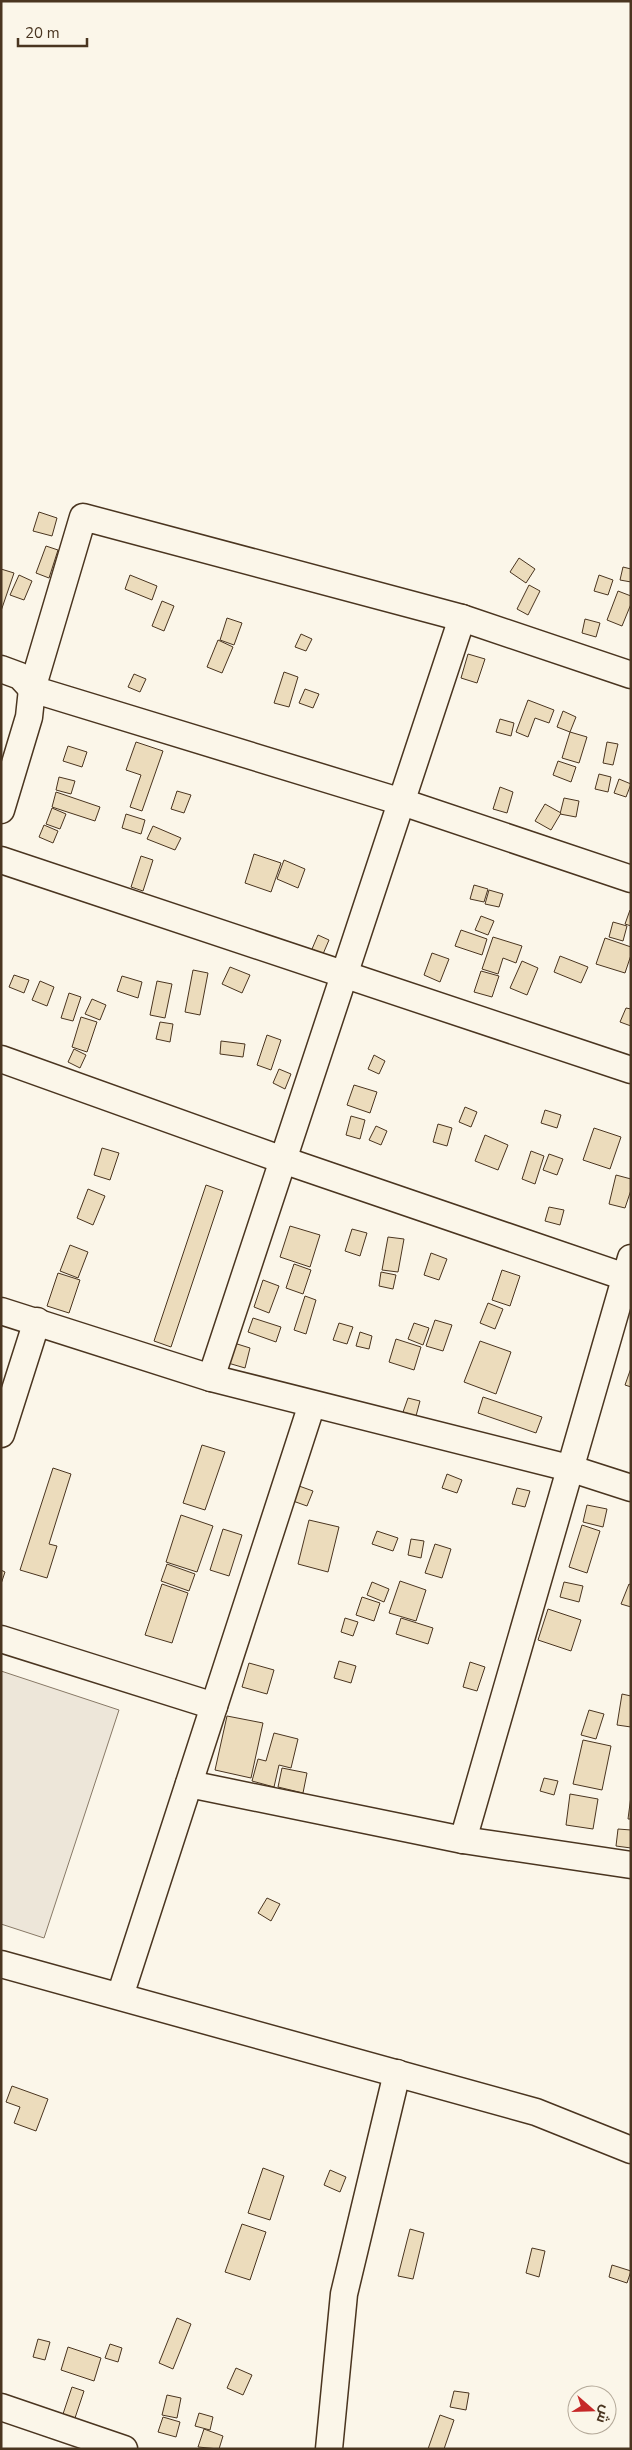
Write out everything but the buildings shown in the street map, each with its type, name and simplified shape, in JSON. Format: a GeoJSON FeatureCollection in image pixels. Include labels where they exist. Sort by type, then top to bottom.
{"type":"FeatureCollection","features":[{"type":"Feature","properties":{"kind":"street"},"geometry":{"type":"LineString","coordinates":[[1,810],[29,717],[32,689],[83,518],[462,618],[631,675]]}},
{"type":"Feature","properties":{"kind":"street"},"geometry":{"type":"LineString","coordinates":[[211,1378],[462,618]]}},
{"type":"Feature","properties":{"kind":"street"},"geometry":{"type":"LineString","coordinates":[[1,669],[20,676],[32,689],[402,802],[631,879]]}},
{"type":"Feature","properties":{"kind":"street"},"geometry":{"type":"LineString","coordinates":[[1,860],[631,1070]]}},
{"type":"Feature","properties":{"kind":"street"},"geometry":{"type":"LineString","coordinates":[[1,1059],[283,1160],[629,1271],[569,1468],[463,1840]]}},
{"type":"Feature","properties":{"kind":"street"},"geometry":{"type":"LineString","coordinates":[[1,1311],[211,1378],[569,1468],[631,1488]]}},
{"type":"Feature","properties":{"kind":"street"},"geometry":{"type":"LineString","coordinates":[[1,1434],[37,1321]]}},
{"type":"Feature","properties":{"kind":"street"},"geometry":{"type":"LineString","coordinates":[[120,1996],[312,1404]]}},
{"type":"Feature","properties":{"kind":"street"},"geometry":{"type":"LineString","coordinates":[[1,1639],[214,1706]]}},
{"type":"Feature","properties":{"kind":"street"},"geometry":{"type":"LineString","coordinates":[[189,1784],[463,1840],[631,1864]]}},
{"type":"Feature","properties":{"kind":"street"},"geometry":{"type":"LineString","coordinates":[[1,1964],[536,2112],[631,2150]]}},
{"type":"Feature","properties":{"kind":"street"},"geometry":{"type":"LineString","coordinates":[[329,2449],[344,2294],[398,2073]]}},
{"type":"Feature","properties":{"kind":"street"},"geometry":{"type":"LineString","coordinates":[[1,2407],[124,2449]]}},
{"type":"Feature","properties":{"kind":"shaded area"},"geometry":{"type":"Polygon","coordinates":[[[1,1671],[119,1710],[44,1938],[1,1924],[1,1671]]]}}]}
